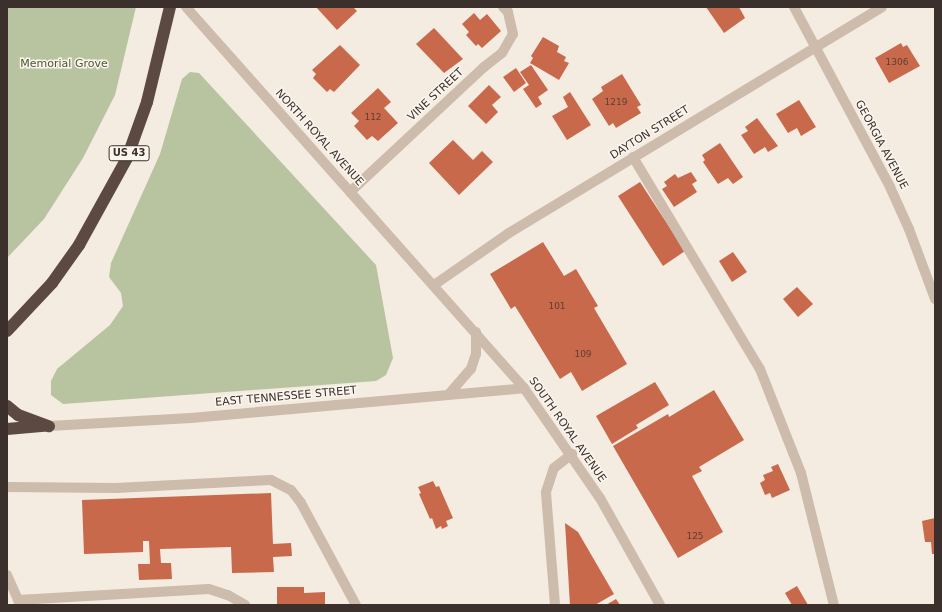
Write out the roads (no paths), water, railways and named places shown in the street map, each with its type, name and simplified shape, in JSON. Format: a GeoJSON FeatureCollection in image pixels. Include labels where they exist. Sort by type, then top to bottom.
{"type":"FeatureCollection","features":[{"type":"Feature","properties":{"kind":"highway","name":"US 43"},"geometry":{"type":"LineString","coordinates":[[7,331],[52,283],[79,245],[127,158],[147,102],[170,7]]}},
{"type":"Feature","properties":{"kind":"highway"},"geometry":{"type":"LineString","coordinates":[[7,321],[22,314]]}},
{"type":"Feature","properties":{"kind":"highway"},"geometry":{"type":"LineString","coordinates":[[7,406],[18,415],[49,426]]}},
{"type":"Feature","properties":{"kind":"highway"},"geometry":{"type":"LineString","coordinates":[[7,429],[49,426]]}},
{"type":"Feature","properties":{"kind":"street","name":"NORTH ROYAL AVENUE"},"geometry":{"type":"LineString","coordinates":[[186,7],[434,285]]}},
{"type":"Feature","properties":{"kind":"street","name":"VINE STREET"},"geometry":{"type":"LineString","coordinates":[[350,192],[484,67],[502,54],[513,34],[508,12],[503,7]]}},
{"type":"Feature","properties":{"kind":"street","name":"GEORGIA AVENUE"},"geometry":{"type":"LineString","coordinates":[[794,7],[816,44],[890,187],[909,229],[935,299]]}},
{"type":"Feature","properties":{"kind":"street","name":"DAYTON STREET"},"geometry":{"type":"LineString","coordinates":[[434,285],[509,233],[816,44],[882,7]]}},
{"type":"Feature","properties":{"kind":"street"},"geometry":{"type":"LineString","coordinates":[[633,157],[760,369],[800,473],[834,605]]}},
{"type":"Feature","properties":{"kind":"street","name":"SOUTH ROYAL AVENUE"},"geometry":{"type":"LineString","coordinates":[[434,285],[524,388],[572,454],[600,498],[660,605]]}},
{"type":"Feature","properties":{"kind":"street"},"geometry":{"type":"LineString","coordinates":[[449,394],[471,368],[476,354],[476,332]]}},
{"type":"Feature","properties":{"kind":"street","name":"EAST TENNESSEE STREET"},"geometry":{"type":"LineString","coordinates":[[49,426],[190,418],[524,388]]}},
{"type":"Feature","properties":{"kind":"street"},"geometry":{"type":"LineString","coordinates":[[555,605],[546,492],[554,468],[572,454]]}},
{"type":"Feature","properties":{"kind":"street"},"geometry":{"type":"LineString","coordinates":[[7,487],[116,488],[271,480],[291,490],[301,503],[356,605]]}},
{"type":"Feature","properties":{"kind":"street"},"geometry":{"type":"LineString","coordinates":[[7,575],[19,602],[209,589],[228,595],[245,605]]}},
{"type":"Feature","properties":{"kind":"park label","name":"Memorial Grove"},"geometry":{"type":"Point","coordinates":[64,64]}}]}
